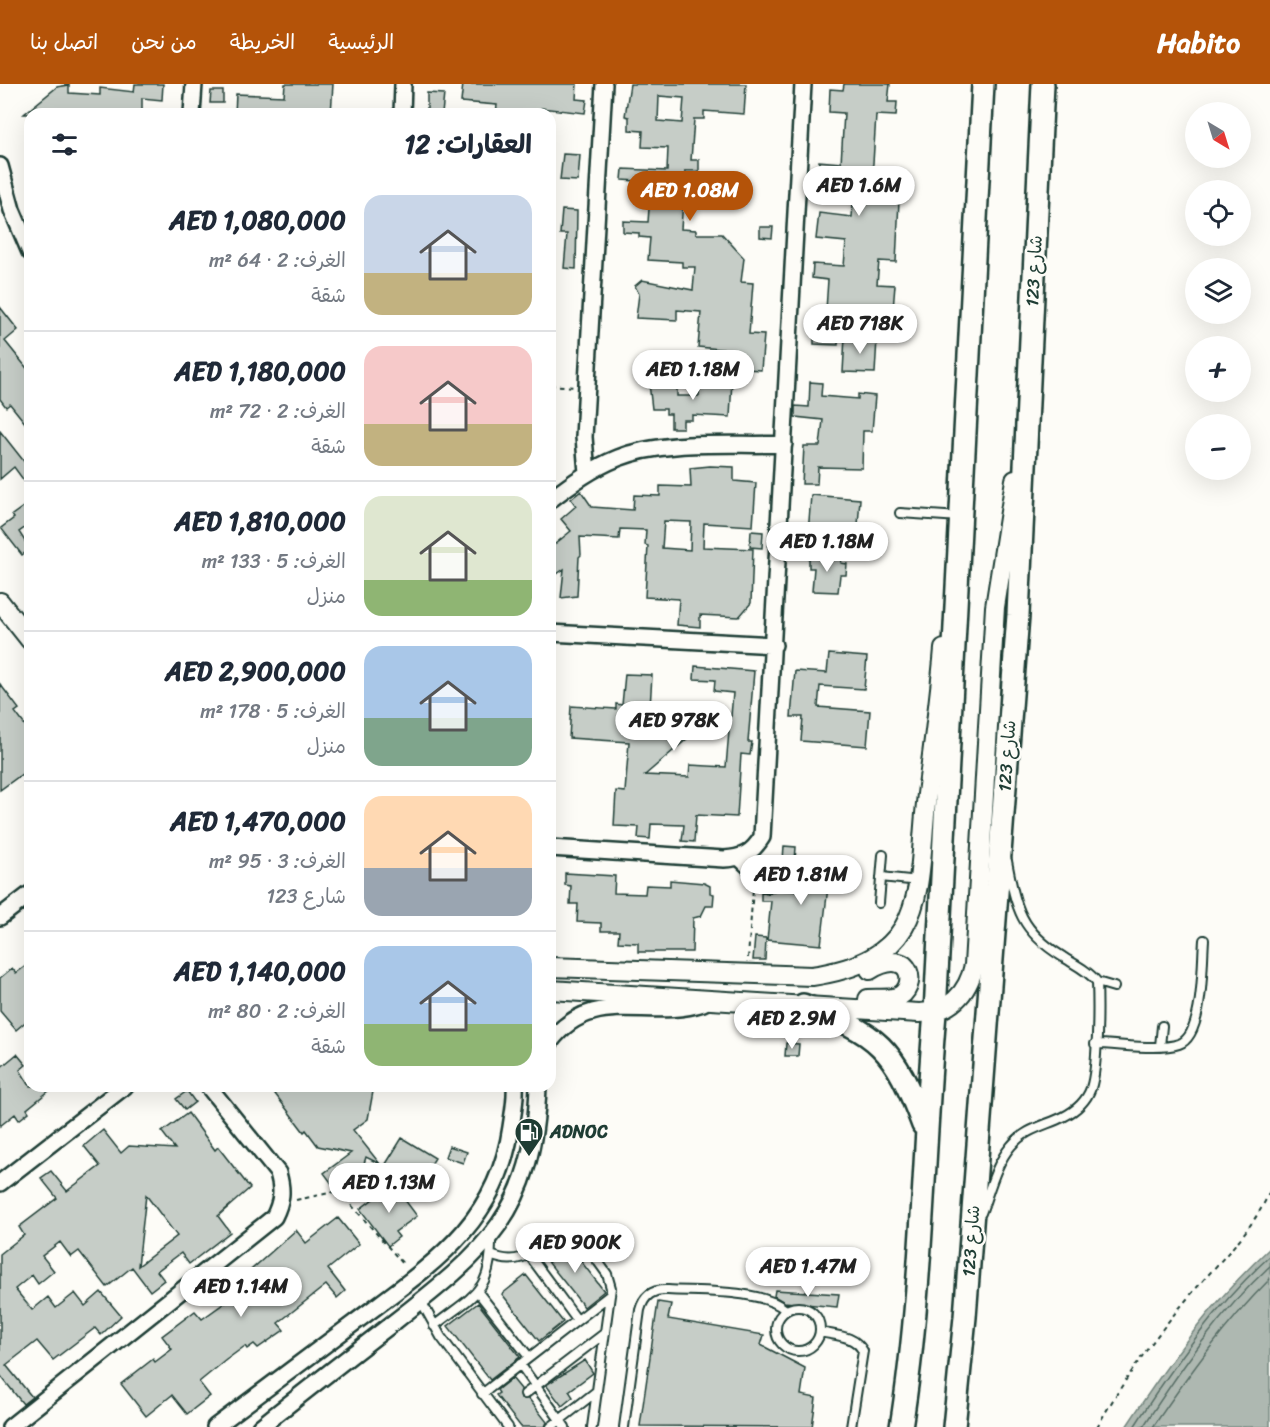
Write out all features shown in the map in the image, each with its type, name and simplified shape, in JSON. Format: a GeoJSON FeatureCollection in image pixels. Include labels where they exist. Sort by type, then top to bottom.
{"type":"FeatureCollection","features":[{"type":"Feature","properties":{"kind":"main road"},"geometry":{"type":"LineString","coordinates":[[901,1427],[910,1368],[917,1288],[925,1130],[935,1013],[983,84]]}},
{"type":"Feature","properties":{"kind":"main road","name":"شارع 123"},"geometry":{"type":"LineString","coordinates":[[954,1427],[972,1233],[1018,615],[1042,84]]}},
{"type":"Feature","properties":{"kind":"main road"},"geometry":{"type":"LineString","coordinates":[[811,1005],[846,1022],[880,1046],[907,1081],[925,1130]]}},
{"type":"Feature","properties":{"kind":"street"},"geometry":{"type":"LineString","coordinates":[[192,108],[194,84]]}},
{"type":"Feature","properties":{"kind":"street"},"geometry":{"type":"LineString","coordinates":[[402,108],[403,84]]}},
{"type":"Feature","properties":{"kind":"street"},"geometry":{"type":"LineString","coordinates":[[594,469],[584,446],[604,84]]}},
{"type":"Feature","properties":{"kind":"street"},"geometry":{"type":"LineString","coordinates":[[556,848],[740,858],[753,850],[762,837],[803,84]]}},
{"type":"Feature","properties":{"kind":"street"},"geometry":{"type":"LineString","coordinates":[[0,166],[12,210],[24,238]]}},
{"type":"Feature","properties":{"kind":"street"},"geometry":{"type":"LineString","coordinates":[[556,990],[935,1013],[958,998],[969,983],[974,965],[995,607],[1018,465],[1027,433]]}},
{"type":"Feature","properties":{"kind":"street"},"geometry":{"type":"LineString","coordinates":[[556,496],[594,469],[641,451],[665,448],[784,444]]}},
{"type":"Feature","properties":{"kind":"street"},"geometry":{"type":"LineString","coordinates":[[556,967],[756,976],[812,976],[839,972],[864,963],[886,949],[903,929],[915,906],[921,882],[928,787],[946,628],[958,562]]}},
{"type":"Feature","properties":{"kind":"street"},"geometry":{"type":"LineString","coordinates":[[0,602],[24,632]]}},
{"type":"Feature","properties":{"kind":"street"},"geometry":{"type":"LineString","coordinates":[[556,633],[774,645]]}},
{"type":"Feature","properties":{"kind":"street"},"geometry":{"type":"LineString","coordinates":[[740,858],[768,884]]}},
{"type":"Feature","properties":{"kind":"street"},"geometry":{"type":"LineString","coordinates":[[0,917],[24,899]]}},
{"type":"Feature","properties":{"kind":"street"},"geometry":{"type":"LineString","coordinates":[[756,976],[786,981],[831,982],[854,977],[891,960],[901,964],[908,972],[907,989],[898,997],[842,1000],[811,1005]]}},
{"type":"Feature","properties":{"kind":"street"},"geometry":{"type":"LineString","coordinates":[[556,1036],[568,1023],[595,1010],[682,1008],[712,1000]]}},
{"type":"Feature","properties":{"kind":"street"},"geometry":{"type":"LineString","coordinates":[[0,1183],[117,1092]]}},
{"type":"Feature","properties":{"kind":"street"},"geometry":{"type":"LineString","coordinates":[[10,1427],[274,1217],[280,1203],[282,1188],[278,1173],[213,1092]]}},
{"type":"Feature","properties":{"kind":"street"},"geometry":{"type":"LineString","coordinates":[[216,1427],[414,1277],[460,1238],[489,1198],[508,1152],[516,1092]]}},
{"type":"Feature","properties":{"kind":"street"},"geometry":{"type":"LineString","coordinates":[[260,1427],[459,1271],[491,1237],[513,1202],[528,1164],[537,1125],[538,1092]]}},
{"type":"Feature","properties":{"kind":"lane"},"geometry":{"type":"LineString","coordinates":[[900,513],[961,518]]}},
{"type":"Feature","properties":{"kind":"lane"},"geometry":{"type":"LineString","coordinates":[[1001,841],[1016,909],[1029,930],[1045,946],[1089,974],[1096,982],[1114,987]]}},
{"type":"Feature","properties":{"kind":"lane"},"geometry":{"type":"LineString","coordinates":[[879,903],[883,855]]}},
{"type":"Feature","properties":{"kind":"lane"},"geometry":{"type":"LineString","coordinates":[[881,876],[921,882]]}},
{"type":"Feature","properties":{"kind":"lane"},"geometry":{"type":"LineString","coordinates":[[1095,1044],[1160,1046],[1178,1045],[1186,1041],[1196,1026],[1204,940]]}},
{"type":"Feature","properties":{"kind":"lane"},"geometry":{"type":"LineString","coordinates":[[972,1233],[996,1170],[1010,1146],[1026,1133],[1077,1109],[1091,1087],[1095,1044],[1096,982]]}},
{"type":"Feature","properties":{"kind":"lane"},"geometry":{"type":"LineString","coordinates":[[1160,1046],[1162,1026]]}},
{"type":"Feature","properties":{"kind":"lane"},"geometry":{"type":"LineString","coordinates":[[491,1255],[510,1260],[529,1255],[564,1232],[578,1234],[607,1274],[610,1295],[592,1427]]}},
{"type":"Feature","properties":{"kind":"lane"},"geometry":{"type":"LineString","coordinates":[[434,1326],[477,1292],[486,1281],[491,1255],[491,1237]]}},
{"type":"Feature","properties":{"kind":"lane"},"geometry":{"type":"LineString","coordinates":[[529,1255],[577,1320]]}},
{"type":"Feature","properties":{"kind":"lane"},"geometry":{"type":"LineString","coordinates":[[624,1427],[640,1310],[649,1293],[658,1289],[762,1297],[771,1299],[786,1310]]}},
{"type":"Feature","properties":{"kind":"lane"},"geometry":{"type":"LineString","coordinates":[[477,1292],[530,1357]]}},
{"type":"Feature","properties":{"kind":"lane"},"geometry":{"type":"LineString","coordinates":[[482,1394],[610,1295]]}},
{"type":"Feature","properties":{"kind":"lane"},"geometry":{"type":"LineString","coordinates":[[421,1301],[434,1326],[508,1427]]}},
{"type":"Feature","properties":{"kind":"lane"},"geometry":{"type":"LineString","coordinates":[[802,1307],[810,1310],[820,1324],[820,1332],[817,1341],[803,1351],[786,1347],[776,1333],[779,1316],[786,1310],[802,1307]]}},
{"type":"Feature","properties":{"kind":"lane"},"geometry":{"type":"LineString","coordinates":[[820,1332],[849,1338],[858,1342],[863,1351],[851,1427]]}},
{"type":"Feature","properties":{"kind":"lane"},"geometry":{"type":"LineString","coordinates":[[525,1394],[605,1333]]}},
{"type":"Feature","properties":{"kind":"lane"},"geometry":{"type":"LineString","coordinates":[[520,1364],[563,1423]]}},
{"type":"Feature","properties":{"kind":"lane"},"geometry":{"type":"LineString","coordinates":[[551,1427],[563,1423],[597,1391]]}},
{"type":"Feature","properties":{"kind":"lane"},"geometry":{"type":"LineString","coordinates":[[498,1414],[506,1408]]}},
{"type":"Feature","properties":{"kind":"path"},"geometry":{"type":"LineString","coordinates":[[556,385],[589,387]]}},
{"type":"Feature","properties":{"kind":"path"},"geometry":{"type":"LineString","coordinates":[[754,871],[756,976]]}},
{"type":"Feature","properties":{"kind":"path"},"geometry":{"type":"LineString","coordinates":[[280,1203],[339,1191],[414,1277]]}},
{"type":"Feature","properties":{"kind":"path"},"geometry":{"type":"LineString","coordinates":[[1097,1427],[1135,1366],[1185,1301],[1254,1223],[1270,1191]]}},
{"type":"Feature","properties":{"kind":"water"},"geometry":{"type":"Polygon","coordinates":[[[1270,1248],[1270,1427],[1126,1427],[1192,1333],[1229,1289],[1270,1248]]]}},
{"type":"Feature","properties":{"kind":"building"},"geometry":{"type":"Polygon","coordinates":[[[135,84],[163,84],[162,100],[142,98],[142,108],[31,108],[57,87],[69,85],[69,93],[100,95],[100,88],[134,92],[135,84]]]}},
{"type":"Feature","properties":{"kind":"building"},"geometry":{"type":"Polygon","coordinates":[[[285,84],[333,84],[331,108],[235,108],[236,94],[284,96],[285,84]]]}},
{"type":"Feature","properties":{"kind":"building"},"geometry":{"type":"Polygon","coordinates":[[[463,84],[577,84],[576,99],[587,100],[585,113],[556,108],[497,108],[497,105],[461,102],[463,84]]]}},
{"type":"Feature","properties":{"kind":"building"},"geometry":{"type":"Polygon","coordinates":[[[630,84],[746,84],[744,114],[704,111],[704,119],[694,119],[691,160],[699,160],[699,171],[685,171],[681,229],[696,230],[696,234],[722,234],[744,258],[741,282],[753,283],[749,334],[764,335],[761,370],[728,368],[730,350],[698,347],[701,312],[677,310],[677,320],[636,318],[639,294],[635,286],[642,280],[693,290],[695,267],[682,267],[682,262],[648,260],[650,238],[639,237],[639,233],[623,232],[623,221],[648,222],[651,182],[622,180],[623,169],[667,171],[668,148],[642,147],[643,131],[629,130],[629,117],[625,116],[630,84]],[[659,96],[658,121],[682,123],[684,98],[659,96]]]}},
{"type":"Feature","properties":{"kind":"building"},"geometry":{"type":"Polygon","coordinates":[[[844,84],[890,84],[888,102],[897,102],[896,116],[876,115],[872,179],[900,180],[896,262],[879,261],[877,284],[895,285],[891,334],[880,333],[882,316],[840,313],[838,345],[814,344],[814,317],[816,309],[826,310],[828,280],[812,278],[813,264],[844,266],[846,242],[816,239],[819,213],[852,217],[855,177],[818,175],[819,161],[841,163],[844,113],[829,112],[830,89],[843,90],[844,84]]]}},
{"type":"Feature","properties":{"kind":"building"},"geometry":{"type":"Polygon","coordinates":[[[211,91],[223,91],[223,103],[210,103],[211,91]]]}},
{"type":"Feature","properties":{"kind":"building"},"geometry":{"type":"Polygon","coordinates":[[[427,93],[444,94],[443,108],[427,108],[427,93]]]}},
{"type":"Feature","properties":{"kind":"building"},"geometry":{"type":"Polygon","coordinates":[[[563,154],[580,155],[578,181],[560,180],[563,154]]]}},
{"type":"Feature","properties":{"kind":"building"},"geometry":{"type":"Polygon","coordinates":[[[562,210],[577,211],[576,269],[564,268],[567,234],[560,234],[562,210]]]}},
{"type":"Feature","properties":{"kind":"building"},"geometry":{"type":"Polygon","coordinates":[[[760,227],[773,227],[772,238],[760,237],[760,227]]]}},
{"type":"Feature","properties":{"kind":"building"},"geometry":{"type":"Polygon","coordinates":[[[0,307],[18,330],[5,341],[24,365],[24,422],[10,404],[6,407],[0,399],[0,307]]]}},
{"type":"Feature","properties":{"kind":"building"},"geometry":{"type":"Polygon","coordinates":[[[845,337],[877,339],[875,373],[843,372],[845,337]]]}},
{"type":"Feature","properties":{"kind":"building"},"geometry":{"type":"Polygon","coordinates":[[[700,379],[732,380],[730,417],[692,415],[692,420],[683,420],[683,428],[671,428],[671,414],[666,414],[666,409],[652,409],[649,383],[677,383],[677,396],[699,396],[700,379]]]}},
{"type":"Feature","properties":{"kind":"building"},"geometry":{"type":"Polygon","coordinates":[[[810,382],[822,383],[821,396],[858,399],[858,394],[875,396],[872,431],[863,431],[862,468],[818,467],[817,484],[802,484],[804,446],[820,446],[823,420],[795,417],[795,406],[809,407],[810,382]]]}},
{"type":"Feature","properties":{"kind":"building"},"geometry":{"type":"Polygon","coordinates":[[[0,431],[24,461],[24,481],[14,467],[0,479],[0,431]]]}},
{"type":"Feature","properties":{"kind":"building"},"geometry":{"type":"Polygon","coordinates":[[[710,466],[734,467],[734,481],[756,483],[753,526],[704,523],[703,547],[753,549],[751,603],[739,617],[700,615],[700,627],[677,625],[679,599],[645,597],[648,546],[645,545],[646,530],[620,529],[619,539],[580,537],[581,555],[577,596],[561,598],[564,569],[556,575],[556,543],[571,531],[561,519],[576,506],[571,499],[581,491],[592,507],[633,510],[634,495],[660,496],[660,486],[691,487],[690,468],[710,466]],[[664,521],[662,548],[690,550],[691,522],[664,521]]]}},
{"type":"Feature","properties":{"kind":"building"},"geometry":{"type":"Polygon","coordinates":[[[811,495],[860,499],[857,538],[808,534],[811,495]]]}},
{"type":"Feature","properties":{"kind":"building"},"geometry":{"type":"Polygon","coordinates":[[[24,506],[24,528],[19,532],[24,540],[22,555],[1,528],[14,518],[12,515],[24,506]]]}},
{"type":"Feature","properties":{"kind":"building"},"geometry":{"type":"Polygon","coordinates":[[[751,531],[763,532],[762,548],[750,547],[751,531]]]}},
{"type":"Feature","properties":{"kind":"building"},"geometry":{"type":"Polygon","coordinates":[[[809,556],[842,559],[841,563],[847,564],[846,575],[840,575],[838,592],[812,591],[814,568],[809,568],[809,556]]]}},
{"type":"Feature","properties":{"kind":"building"},"geometry":{"type":"Polygon","coordinates":[[[829,654],[867,657],[864,689],[820,686],[818,707],[870,711],[867,746],[801,741],[803,717],[791,717],[795,671],[827,673],[829,654]]]}},
{"type":"Feature","properties":{"kind":"building"},"geometry":{"type":"Polygon","coordinates":[[[695,666],[754,671],[748,742],[752,742],[750,755],[741,754],[737,817],[696,815],[694,842],[682,841],[684,825],[651,824],[650,839],[638,838],[639,827],[614,826],[616,791],[625,792],[629,742],[569,738],[571,706],[616,709],[616,704],[622,705],[625,674],[652,675],[650,708],[696,709],[696,714],[731,716],[733,693],[714,691],[715,680],[694,679],[695,666]],[[695,728],[695,732],[645,775],[689,777],[690,765],[726,767],[729,731],[695,728]]]}},
{"type":"Feature","properties":{"kind":"building"},"geometry":{"type":"Polygon","coordinates":[[[0,684],[19,709],[15,712],[24,724],[24,772],[0,790],[0,684]]]}},
{"type":"Feature","properties":{"kind":"building"},"geometry":{"type":"Polygon","coordinates":[[[784,846],[796,847],[795,861],[783,860],[784,846]]]}},
{"type":"Feature","properties":{"kind":"building"},"geometry":{"type":"Polygon","coordinates":[[[799,860],[831,862],[821,945],[767,940],[771,901],[761,901],[761,891],[766,894],[776,890],[797,891],[799,860]]]}},
{"type":"Feature","properties":{"kind":"building"},"geometry":{"type":"Polygon","coordinates":[[[565,873],[615,876],[614,893],[645,894],[646,885],[670,886],[670,880],[704,883],[710,886],[710,893],[714,894],[713,906],[706,906],[701,916],[693,918],[692,952],[638,952],[638,943],[618,942],[619,931],[601,931],[601,923],[577,922],[578,904],[570,904],[571,886],[565,885],[565,873]]]}},
{"type":"Feature","properties":{"kind":"building"},"geometry":{"type":"Polygon","coordinates":[[[755,937],[766,938],[765,960],[753,960],[755,937]]]}},
{"type":"Feature","properties":{"kind":"building"},"geometry":{"type":"Polygon","coordinates":[[[24,967],[24,1023],[16,1030],[0,1011],[0,978],[12,968],[16,973],[24,967]]]}},
{"type":"Feature","properties":{"kind":"building"},"geometry":{"type":"Polygon","coordinates":[[[786,1043],[799,1044],[798,1056],[785,1056],[786,1043]]]}},
{"type":"Feature","properties":{"kind":"building"},"geometry":{"type":"Polygon","coordinates":[[[17,1054],[24,1063],[24,1067],[20,1070],[24,1076],[24,1092],[48,1092],[27,1109],[29,1112],[19,1120],[15,1114],[0,1126],[0,1068],[17,1054]]]}},
{"type":"Feature","properties":{"kind":"building"},"geometry":{"type":"Polygon","coordinates":[[[188,1092],[195,1102],[185,1110],[176,1099],[188,1092]]]}},
{"type":"Feature","properties":{"kind":"building"},"geometry":{"type":"Polygon","coordinates":[[[274,1092],[373,1092],[368,1119],[353,1130],[380,1164],[366,1157],[357,1186],[346,1175],[333,1185],[324,1173],[351,1153],[318,1146],[306,1130],[304,1132],[274,1092]]]}},
{"type":"Feature","properties":{"kind":"building"},"geometry":{"type":"Polygon","coordinates":[[[188,1113],[215,1150],[218,1147],[250,1188],[218,1216],[230,1232],[189,1264],[181,1253],[157,1271],[164,1280],[150,1291],[132,1267],[107,1287],[79,1251],[71,1257],[60,1242],[42,1256],[54,1271],[38,1284],[32,1275],[15,1289],[32,1310],[48,1297],[56,1308],[75,1293],[85,1306],[101,1292],[121,1316],[101,1335],[95,1328],[53,1360],[37,1341],[6,1365],[32,1397],[23,1404],[0,1375],[0,1254],[24,1235],[19,1227],[57,1198],[41,1178],[51,1171],[67,1191],[100,1166],[84,1146],[103,1130],[121,1153],[129,1146],[175,1149],[162,1132],[188,1113]],[[146,1195],[138,1266],[177,1236],[146,1195]]]}},
{"type":"Feature","properties":{"kind":"building"},"geometry":{"type":"Polygon","coordinates":[[[402,1138],[435,1158],[417,1187],[384,1167],[402,1138]]]}},
{"type":"Feature","properties":{"kind":"building"},"geometry":{"type":"Polygon","coordinates":[[[449,1146],[467,1152],[463,1163],[445,1157],[449,1146]]]}},
{"type":"Feature","properties":{"kind":"building"},"geometry":{"type":"Polygon","coordinates":[[[393,1184],[417,1216],[395,1232],[399,1237],[388,1246],[360,1209],[393,1184]]]}},
{"type":"Feature","properties":{"kind":"building"},"geometry":{"type":"Polygon","coordinates":[[[338,1218],[359,1244],[328,1269],[345,1291],[337,1298],[326,1285],[278,1323],[284,1330],[258,1348],[254,1344],[247,1349],[245,1346],[226,1360],[199,1382],[210,1396],[187,1414],[172,1395],[146,1416],[121,1384],[153,1359],[155,1362],[172,1349],[162,1336],[195,1311],[202,1319],[241,1291],[235,1284],[296,1230],[306,1243],[338,1218]]]}},
{"type":"Feature","properties":{"kind":"building"},"geometry":{"type":"Polygon","coordinates":[[[566,1242],[604,1291],[584,1307],[545,1258],[566,1242]]]}},
{"type":"Feature","properties":{"kind":"building"},"geometry":{"type":"Polygon","coordinates":[[[526,1275],[563,1322],[539,1341],[502,1294],[526,1275]]]}},
{"type":"Feature","properties":{"kind":"building"},"geometry":{"type":"Polygon","coordinates":[[[775,1290],[839,1294],[837,1307],[784,1302],[774,1296],[775,1290]]]}},
{"type":"Feature","properties":{"kind":"building"},"geometry":{"type":"Polygon","coordinates":[[[658,1302],[671,1304],[668,1319],[764,1335],[761,1345],[805,1368],[801,1395],[816,1398],[812,1427],[640,1426],[658,1302]]]}},
{"type":"Feature","properties":{"kind":"building"},"geometry":{"type":"Polygon","coordinates":[[[478,1303],[520,1357],[490,1380],[448,1326],[478,1303]]]}},
{"type":"Feature","properties":{"kind":"building"},"geometry":{"type":"Polygon","coordinates":[[[585,1360],[593,1373],[569,1391],[573,1397],[562,1406],[546,1385],[585,1360]]]}},
{"type":"Feature","properties":{"kind":"building"},"geometry":{"type":"Polygon","coordinates":[[[512,1378],[521,1389],[521,1398],[529,1399],[547,1422],[545,1427],[521,1427],[496,1395],[499,1393],[497,1390],[512,1378]]]}},
{"type":"Feature","properties":{"kind":"place","name":"ADNOC"},"geometry":{"type":"Point","coordinates":[529,1158]}}]}
